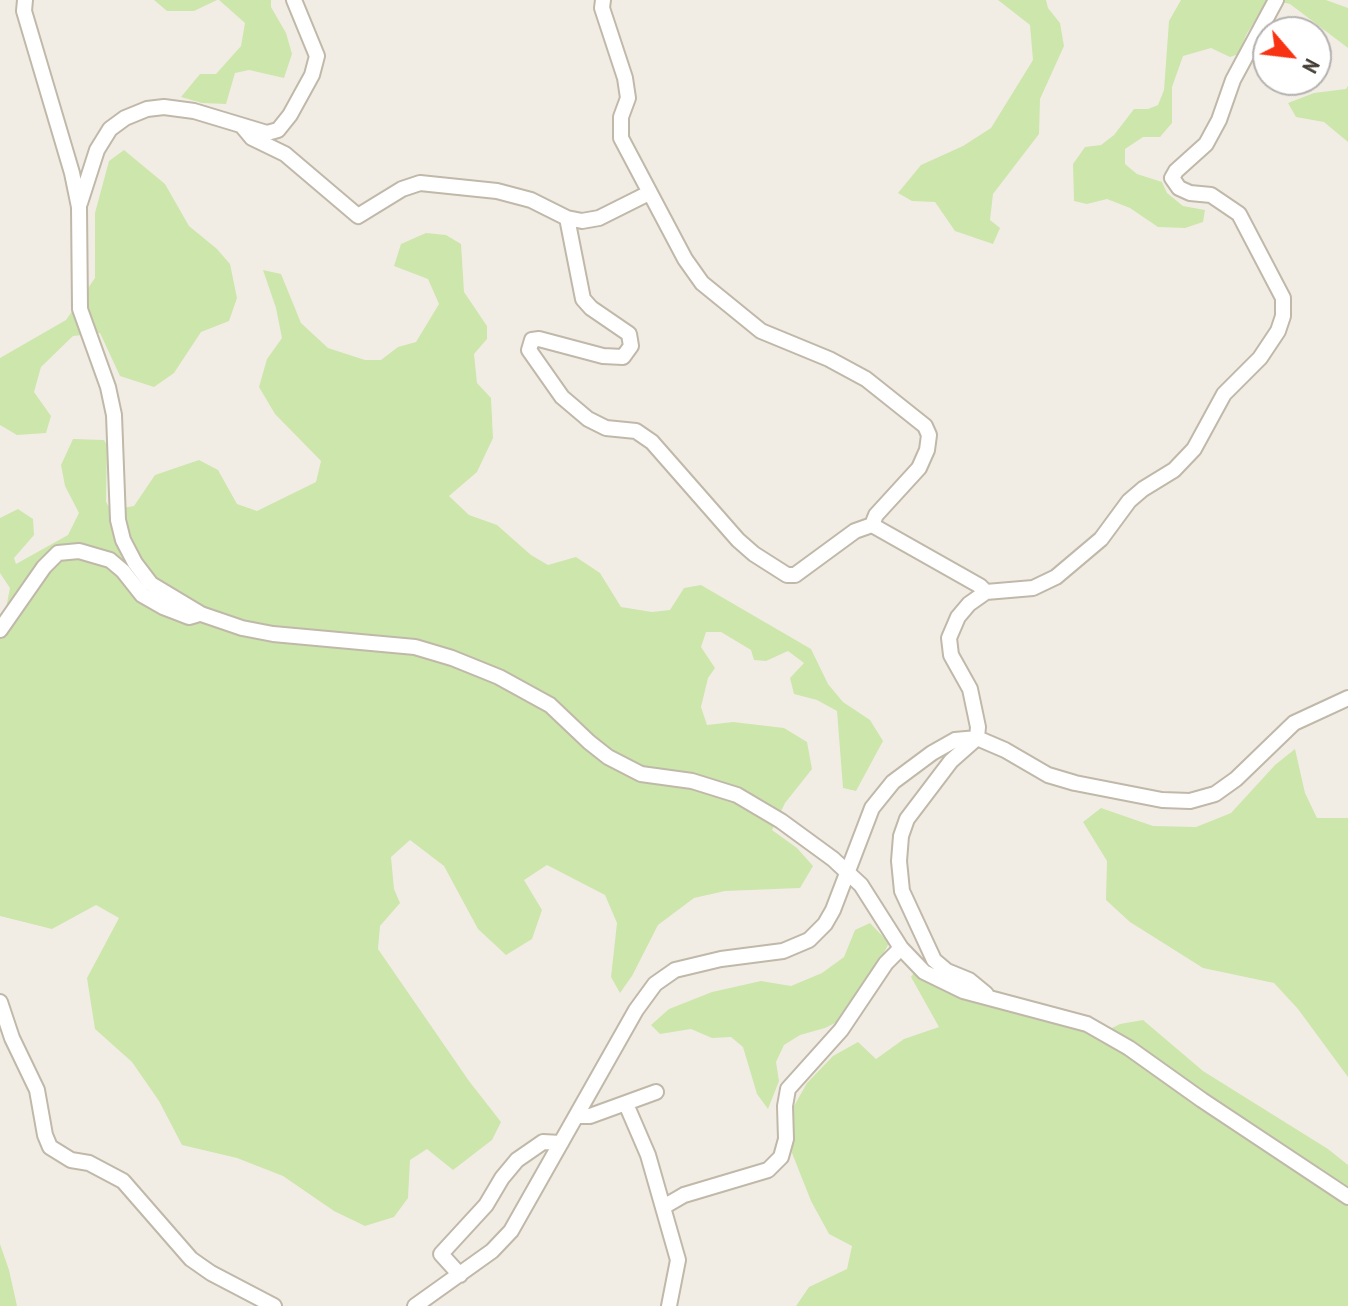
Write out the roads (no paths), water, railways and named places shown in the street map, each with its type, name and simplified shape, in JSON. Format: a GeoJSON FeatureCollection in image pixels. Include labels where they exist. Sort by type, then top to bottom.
{"type":"FeatureCollection","features":[{"type":"Feature","properties":{"kind":"street"},"geometry":{"type":"LineString","coordinates":[[25,0],[24,11],[72,173],[79,207],[80,309],[111,401],[118,520],[123,540],[151,584],[201,614],[242,628],[273,634],[415,647],[452,658],[499,677],[550,705],[608,757],[641,774],[692,781],[737,795],[781,821],[847,871],[861,885],[901,948],[924,972],[942,983],[1087,1024],[1129,1048],[1348,1197]]}},
{"type":"Feature","properties":{"kind":"street"},"geometry":{"type":"LineString","coordinates":[[79,207],[97,150],[110,129],[125,118],[147,109],[164,107],[194,111],[267,133],[278,130],[312,75],[317,56],[294,0]]}},
{"type":"Feature","properties":{"kind":"street"},"geometry":{"type":"LineString","coordinates":[[567,218],[583,299],[629,334],[631,346],[623,357],[603,356],[539,339],[532,340],[529,350],[562,397],[588,419],[606,428],[636,431],[652,442],[738,540],[787,575],[795,575],[855,531],[872,525],[876,515],[919,468],[927,450],[929,435],[925,426],[866,379],[829,359],[761,331],[702,283],[685,259],[621,138],[621,117],[628,98],[625,78],[602,8],[603,0]]}},
{"type":"Feature","properties":{"kind":"street"},"geometry":{"type":"LineString","coordinates":[[990,997],[969,980],[947,971],[934,960],[902,891],[899,861],[901,836],[907,819],[951,761],[977,738],[978,727],[970,689],[951,655],[949,638],[958,617],[986,592],[1033,588],[1056,577],[1101,539],[1129,501],[1174,470],[1194,449],[1224,394],[1260,358],[1278,331],[1283,316],[1283,298],[1239,214],[1211,195],[1190,193],[1179,188],[1172,178],[1206,144],[1219,120],[1233,80],[1276,0]]}},
{"type":"Feature","properties":{"kind":"street"},"geometry":{"type":"LineString","coordinates":[[242,126],[252,138],[285,154],[358,216],[402,189],[420,183],[497,191],[531,200],[567,218],[582,221],[599,218],[649,193]]}},
{"type":"Feature","properties":{"kind":"street"},"geometry":{"type":"LineString","coordinates":[[872,525],[986,592]]}},
{"type":"Feature","properties":{"kind":"street"},"geometry":{"type":"LineString","coordinates":[[0,630],[44,567],[58,553],[79,551],[110,560],[142,595],[163,607],[189,617],[201,614]]}},
{"type":"Feature","properties":{"kind":"street"},"geometry":{"type":"LineString","coordinates":[[415,1306],[492,1251],[511,1231],[636,1010],[655,984],[675,970],[721,959],[783,951],[809,940],[825,924],[872,808],[893,782],[932,753],[955,740],[977,738],[1048,775],[1075,783],[1162,800],[1190,801],[1215,794],[1236,779],[1294,723],[1348,698]]}},
{"type":"Feature","properties":{"kind":"street"},"geometry":{"type":"LineString","coordinates":[[665,1206],[684,1195],[768,1170],[781,1157],[786,1139],[788,1089],[841,1030],[886,963],[901,948]]}},
{"type":"Feature","properties":{"kind":"street"},"geometry":{"type":"LineString","coordinates":[[0,1002],[12,1038],[37,1090],[50,1147],[71,1160],[89,1163],[123,1181],[191,1259],[274,1306]]}},
{"type":"Feature","properties":{"kind":"street"},"geometry":{"type":"LineString","coordinates":[[576,1116],[590,1116],[656,1092]]}},
{"type":"Feature","properties":{"kind":"street"},"geometry":{"type":"LineString","coordinates":[[626,1104],[648,1155],[678,1260],[669,1306]]}},
{"type":"Feature","properties":{"kind":"street"},"geometry":{"type":"LineString","coordinates":[[460,1275],[441,1254],[486,1205],[517,1160],[543,1142],[561,1143]]}}]}
